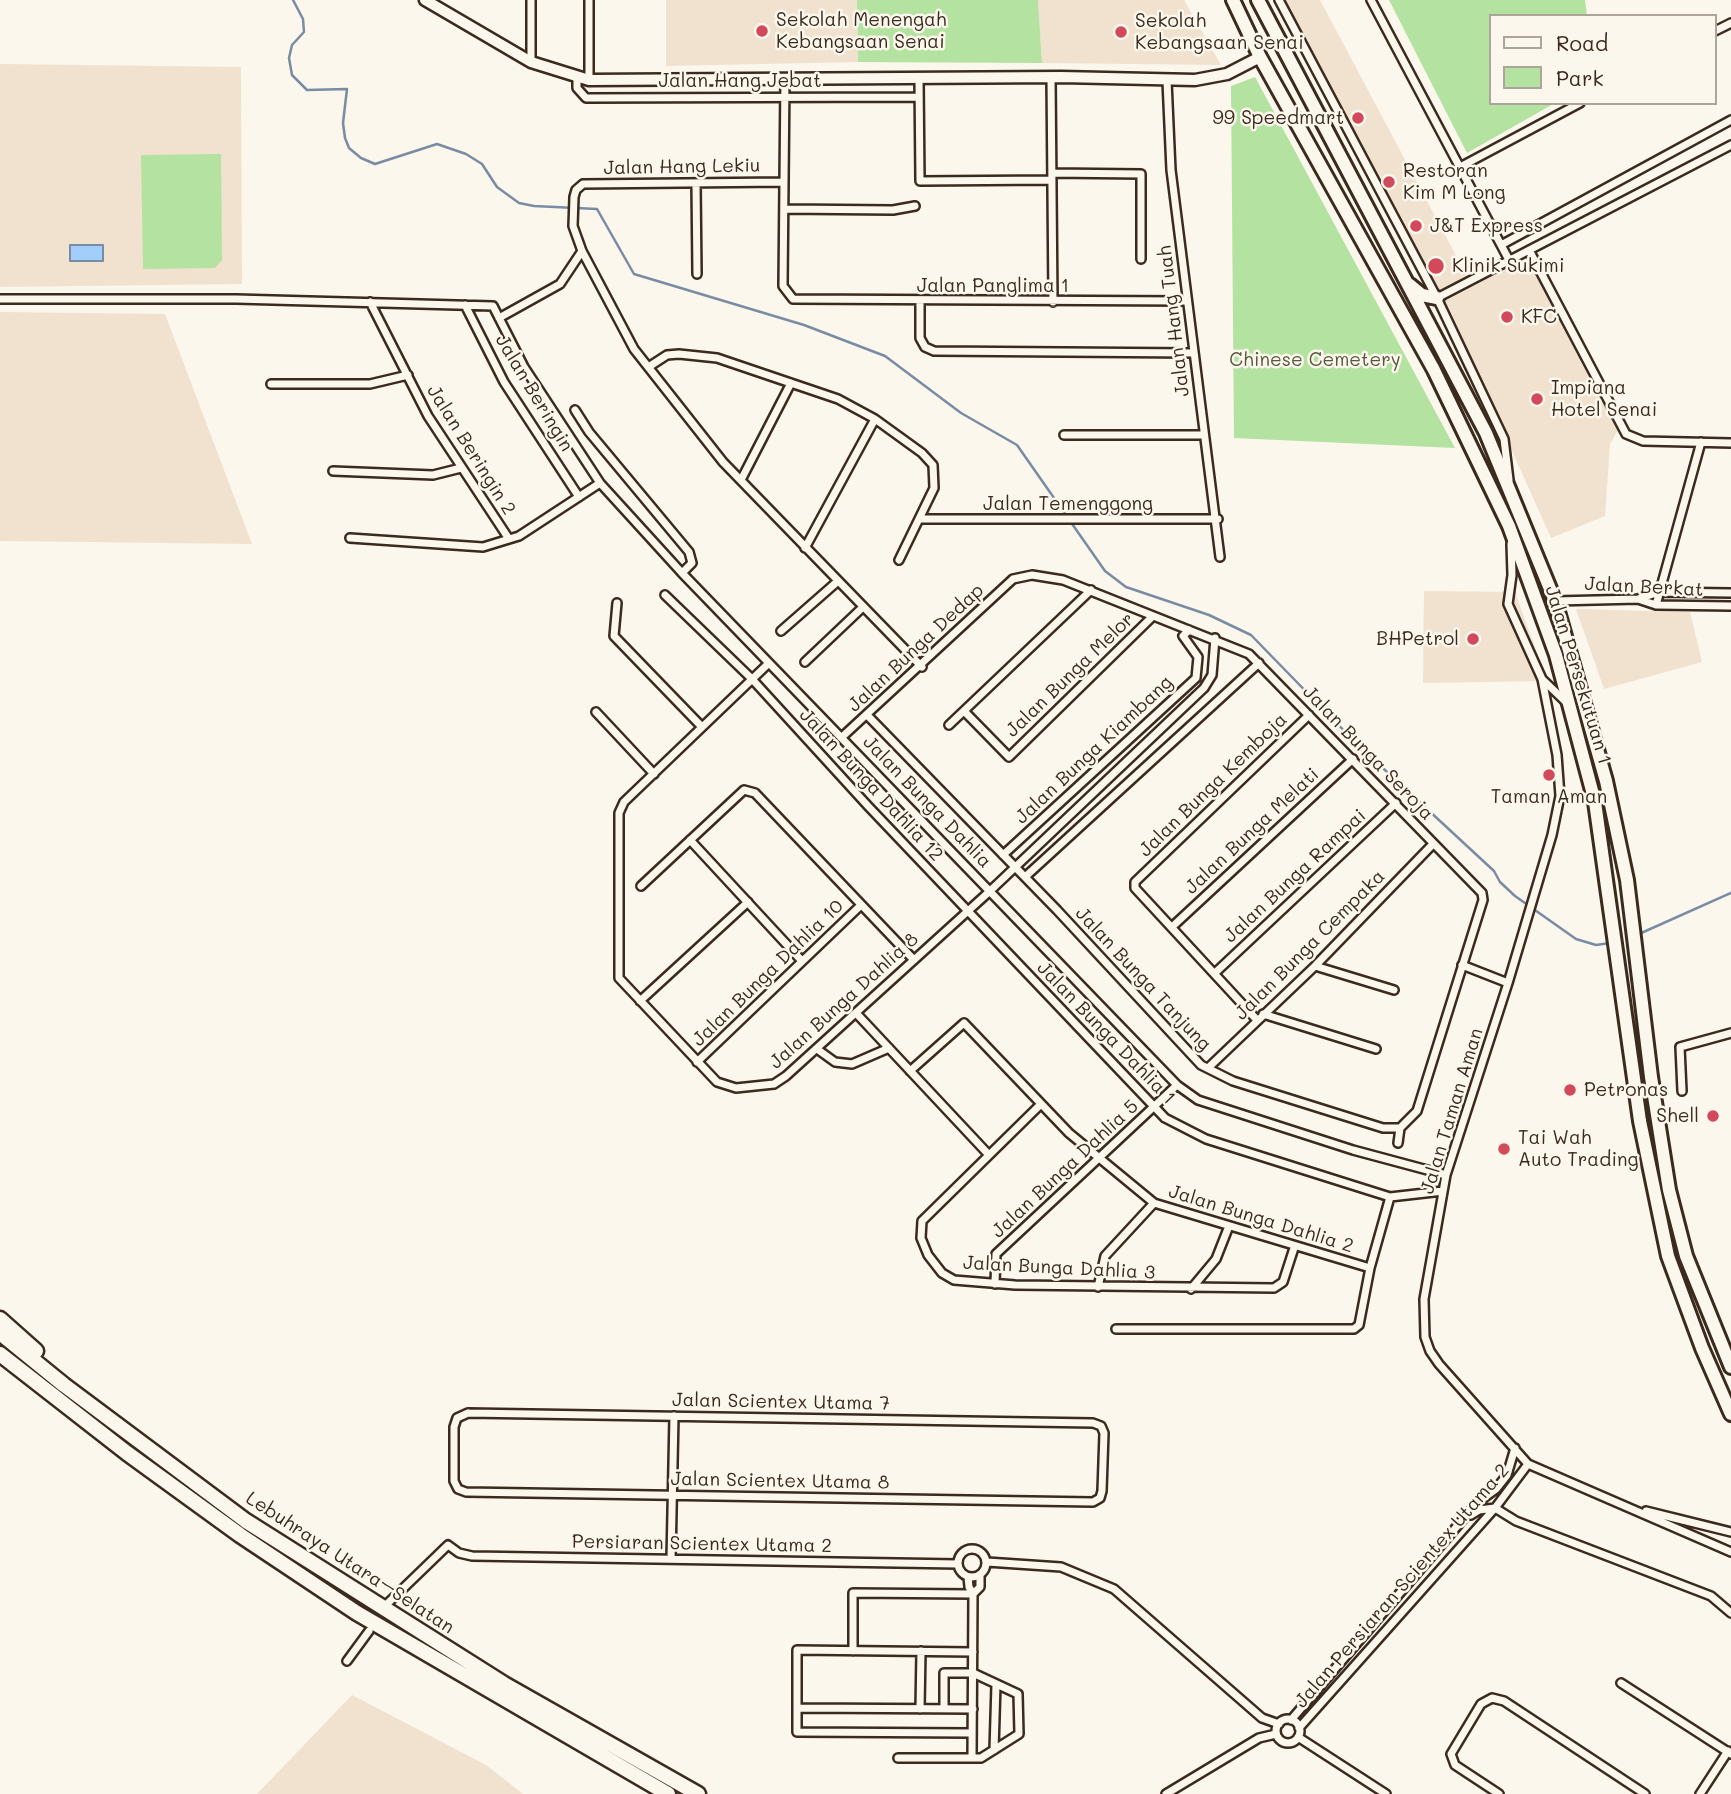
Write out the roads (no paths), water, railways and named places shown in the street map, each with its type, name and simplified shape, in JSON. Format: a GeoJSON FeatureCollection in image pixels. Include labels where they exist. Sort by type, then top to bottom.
{"type":"FeatureCollection","features":[{"type":"Feature","properties":{"kind":"highway","name":"Jalan Persekutuan 1"},"geometry":{"type":"LineString","coordinates":[[1233,0],[1260,57],[1427,358],[1509,526],[1556,655],[1595,802],[1615,928],[1640,1121],[1668,1256],[1702,1348],[1731,1415]]}},
{"type":"Feature","properties":{"kind":"highway","name":"Jalan Persekutuan 1"},"geometry":{"type":"LineString","coordinates":[[1258,0],[1450,362],[1509,486],[1555,601],[1606,781],[1634,923],[1651,1077],[1670,1190],[1686,1256],[1730,1362]]}},
{"type":"Feature","properties":{"kind":"highway"},"geometry":{"type":"LineString","coordinates":[[1403,277],[1422,295],[1437,298]]}},
{"type":"Feature","properties":{"kind":"highway"},"geometry":{"type":"LineString","coordinates":[[0,1319],[146,1447]]}},
{"type":"Feature","properties":{"kind":"highway","name":"Lebuhraya Utara–Selatan"},"geometry":{"type":"LineString","coordinates":[[0,1333],[246,1521],[505,1684],[698,1794]]}},
{"type":"Feature","properties":{"kind":"highway","name":"Lebuhraya Utara–Selatan"},"geometry":{"type":"LineString","coordinates":[[0,1354],[161,1478],[347,1606],[668,1794]]}},
{"type":"Feature","properties":{"kind":"street"},"geometry":{"type":"LineString","coordinates":[[425,0],[531,62],[589,80],[1051,78],[1167,81],[1220,76],[1260,57]]}},
{"type":"Feature","properties":{"kind":"street"},"geometry":{"type":"LineString","coordinates":[[531,0],[531,62]]}},
{"type":"Feature","properties":{"kind":"street"},"geometry":{"type":"LineString","coordinates":[[589,0],[589,80]]}},
{"type":"Feature","properties":{"kind":"street"},"geometry":{"type":"LineString","coordinates":[[1279,0],[1437,298],[1504,439],[1509,486]]}},
{"type":"Feature","properties":{"kind":"street"},"geometry":{"type":"LineString","coordinates":[[1371,0],[1509,260]]}},
{"type":"Feature","properties":{"kind":"street","name":"Jalan Hang Jebat"},"geometry":{"type":"LineString","coordinates":[[577,77],[577,88],[586,98],[919,97]]}},
{"type":"Feature","properties":{"kind":"street"},"geometry":{"type":"LineString","coordinates":[[785,78],[784,209],[893,210],[915,206]]}},
{"type":"Feature","properties":{"kind":"street"},"geometry":{"type":"LineString","coordinates":[[1051,78],[1053,302]]}},
{"type":"Feature","properties":{"kind":"street"},"geometry":{"type":"LineString","coordinates":[[919,79],[920,181],[1141,174],[1141,259]]}},
{"type":"Feature","properties":{"kind":"street","name":"Jalan Hang Tuah"},"geometry":{"type":"LineString","coordinates":[[1167,81],[1171,170],[1204,435],[1218,519],[1220,557]]}},
{"type":"Feature","properties":{"kind":"street"},"geometry":{"type":"LineString","coordinates":[[1460,167],[1576,105]]}},
{"type":"Feature","properties":{"kind":"street"},"geometry":{"type":"LineString","coordinates":[[1501,244],[1731,120]]}},
{"type":"Feature","properties":{"kind":"street"},"geometry":{"type":"LineString","coordinates":[[1437,298],[1731,145]]}},
{"type":"Feature","properties":{"kind":"street","name":"Jalan Hang Lekiu"},"geometry":{"type":"LineString","coordinates":[[582,251],[573,226],[574,197],[581,185],[784,182]]}},
{"type":"Feature","properties":{"kind":"street"},"geometry":{"type":"LineString","coordinates":[[696,183],[697,274]]}},
{"type":"Feature","properties":{"kind":"street","name":"Jalan Panglima 1"},"geometry":{"type":"LineString","coordinates":[[784,209],[783,286],[787,295],[799,301],[1187,301]]}},
{"type":"Feature","properties":{"kind":"street"},"geometry":{"type":"LineString","coordinates":[[1529,250],[1626,434],[1643,442],[1731,443]]}},
{"type":"Feature","properties":{"kind":"street"},"geometry":{"type":"LineString","coordinates":[[499,318],[561,284],[582,251],[634,349],[741,481],[922,667]]}},
{"type":"Feature","properties":{"kind":"street"},"geometry":{"type":"LineString","coordinates":[[0,299],[236,299],[465,305]]}},
{"type":"Feature","properties":{"kind":"street"},"geometry":{"type":"LineString","coordinates":[[920,302],[920,338],[925,347],[934,351],[1193,353]]}},
{"type":"Feature","properties":{"kind":"street","name":"Jalan Beringin 2"},"geometry":{"type":"LineString","coordinates":[[370,303],[428,416],[509,539]]}},
{"type":"Feature","properties":{"kind":"street","name":"Jalan Bunga Dahlia"},"geometry":{"type":"LineString","coordinates":[[465,305],[490,304],[494,308],[524,367],[600,483],[682,573],[1177,1085],[1198,1100],[1353,1150],[1446,1175]]}},
{"type":"Feature","properties":{"kind":"street","name":"Jalan Beringin"},"geometry":{"type":"LineString","coordinates":[[465,305],[504,382],[579,496]]}},
{"type":"Feature","properties":{"kind":"street"},"geometry":{"type":"LineString","coordinates":[[650,366],[667,355],[689,353],[717,358],[838,399],[875,419],[922,453],[933,465],[934,488],[899,560]]}},
{"type":"Feature","properties":{"kind":"street"},"geometry":{"type":"LineString","coordinates":[[271,384],[370,384],[408,375]]}},
{"type":"Feature","properties":{"kind":"street"},"geometry":{"type":"LineString","coordinates":[[741,481],[791,383]]}},
{"type":"Feature","properties":{"kind":"street"},"geometry":{"type":"LineString","coordinates":[[575,410],[589,432],[689,552],[692,563],[682,573]]}},
{"type":"Feature","properties":{"kind":"street"},"geometry":{"type":"LineString","coordinates":[[805,548],[875,419]]}},
{"type":"Feature","properties":{"kind":"street"},"geometry":{"type":"LineString","coordinates":[[1064,435],[1204,435]]}},
{"type":"Feature","properties":{"kind":"street"},"geometry":{"type":"LineString","coordinates":[[1656,605],[1701,442]]}},
{"type":"Feature","properties":{"kind":"street"},"geometry":{"type":"LineString","coordinates":[[333,471],[433,475],[461,468]]}},
{"type":"Feature","properties":{"kind":"street"},"geometry":{"type":"LineString","coordinates":[[350,538],[483,547],[519,536],[600,483]]}},
{"type":"Feature","properties":{"kind":"street","name":"Jalan Temenggong"},"geometry":{"type":"LineString","coordinates":[[919,519],[1218,519]]}},
{"type":"Feature","properties":{"kind":"street"},"geometry":{"type":"LineString","coordinates":[[1509,526],[1513,560],[1508,604],[1542,679],[1568,704]]}},
{"type":"Feature","properties":{"kind":"street","name":"Jalan Bunga Seroja"},"geometry":{"type":"LineString","coordinates":[[1011,582],[1032,575],[1045,576],[1091,590],[1189,630],[1239,647],[1259,663],[1482,893],[1417,1111],[1400,1128]]}},
{"type":"Feature","properties":{"kind":"street"},"geometry":{"type":"LineString","coordinates":[[781,631],[838,581]]}},
{"type":"Feature","properties":{"kind":"street","name":"Jalan Bunga Dedap"},"geometry":{"type":"LineString","coordinates":[[842,737],[922,667],[1011,582]]}},
{"type":"Feature","properties":{"kind":"street"},"geometry":{"type":"LineString","coordinates":[[949,725],[1091,590]]}},
{"type":"Feature","properties":{"kind":"street"},"geometry":{"type":"LineString","coordinates":[[1638,599],[1659,592],[1731,593]]}},
{"type":"Feature","properties":{"kind":"street","name":"Jalan Bunga Dahlia 12"},"geometry":{"type":"LineString","coordinates":[[665,596],[752,679],[968,911]]}},
{"type":"Feature","properties":{"kind":"street","name":"Jalan Berkat"},"geometry":{"type":"LineString","coordinates":[[1555,601],[1638,599],[1656,605],[1731,607]]}},
{"type":"Feature","properties":{"kind":"street"},"geometry":{"type":"LineString","coordinates":[[617,603],[614,636],[702,727]]}},
{"type":"Feature","properties":{"kind":"street"},"geometry":{"type":"LineString","coordinates":[[805,662],[863,607]]}},
{"type":"Feature","properties":{"kind":"street","name":"Jalan Bunga Melor"},"geometry":{"type":"LineString","coordinates":[[964,711],[1009,757],[1153,616]]}},
{"type":"Feature","properties":{"kind":"street","name":"Jalan Bunga Kiambang"},"geometry":{"type":"LineString","coordinates":[[1003,855],[1196,678],[1198,657],[1183,636],[1189,630]]}},
{"type":"Feature","properties":{"kind":"street","name":"Jalan Bunga Dahlia 8"},"geometry":{"type":"LineString","coordinates":[[769,663],[624,802],[619,813],[619,978],[697,1062],[724,1086],[756,1088],[774,1084],[990,891],[1204,688],[1212,674],[1215,638]]}},
{"type":"Feature","properties":{"kind":"street"},"geometry":{"type":"LineString","coordinates":[[1025,877],[1259,663]]}},
{"type":"Feature","properties":{"kind":"street","name":"Jalan Taman Aman"},"geometry":{"type":"LineString","coordinates":[[1542,679],[1557,755],[1560,796],[1552,835],[1508,983],[1446,1175],[1424,1299],[1425,1337],[1439,1364],[1528,1464],[1731,1552]]}},
{"type":"Feature","properties":{"kind":"street"},"geometry":{"type":"LineString","coordinates":[[596,712],[654,774]]}},
{"type":"Feature","properties":{"kind":"street","name":"Jalan Bunga Kemboja"},"geometry":{"type":"LineString","coordinates":[[1173,926],[1135,888],[1139,877],[1309,715]]}},
{"type":"Feature","properties":{"kind":"street","name":"Jalan Bunga Tanjung"},"geometry":{"type":"LineString","coordinates":[[868,716],[1025,877],[1201,1065],[1233,1081],[1383,1128],[1400,1128]]}},
{"type":"Feature","properties":{"kind":"street","name":"Jalan Bunga Melati"},"geometry":{"type":"LineString","coordinates":[[1173,926],[1353,759]]}},
{"type":"Feature","properties":{"kind":"street"},"geometry":{"type":"LineString","coordinates":[[641,886],[744,790],[755,793],[914,960]]}},
{"type":"Feature","properties":{"kind":"street","name":"Jalan Bunga Rampai"},"geometry":{"type":"LineString","coordinates":[[1216,972],[1396,803]]}},
{"type":"Feature","properties":{"kind":"street"},"geometry":{"type":"LineString","coordinates":[[690,840],[802,961]]}},
{"type":"Feature","properties":{"kind":"street","name":"Jalan Bunga Cempaka"},"geometry":{"type":"LineString","coordinates":[[1208,1068],[1315,966],[1433,844]]}},
{"type":"Feature","properties":{"kind":"street"},"geometry":{"type":"LineString","coordinates":[[640,1001],[748,902]]}},
{"type":"Feature","properties":{"kind":"street","name":"Jalan Bunga Dahlia 10"},"geometry":{"type":"LineString","coordinates":[[697,1062],[860,906]]}},
{"type":"Feature","properties":{"kind":"street","name":"Jalan Bunga Dahlia 1"},"geometry":{"type":"LineString","coordinates":[[968,911],[1153,1108],[1176,1125],[1206,1139],[1390,1197],[1443,1191]]}},
{"type":"Feature","properties":{"kind":"street"},"geometry":{"type":"LineString","coordinates":[[1173,926],[1260,1017],[1376,1049]]}},
{"type":"Feature","properties":{"kind":"street"},"geometry":{"type":"LineString","coordinates":[[1462,965],[1508,983]]}},
{"type":"Feature","properties":{"kind":"street"},"geometry":{"type":"LineString","coordinates":[[1315,966],[1394,990]]}},
{"type":"Feature","properties":{"kind":"street"},"geometry":{"type":"LineString","coordinates":[[856,1013],[989,1155]]}},
{"type":"Feature","properties":{"kind":"street","name":"Jalan Bunga Dahlia 2"},"geometry":{"type":"LineString","coordinates":[[910,1071],[964,1023],[1097,1158],[1154,1203],[1294,1248],[1370,1268]]}},
{"type":"Feature","properties":{"kind":"street"},"geometry":{"type":"LineString","coordinates":[[1682,1091],[1680,1047],[1731,1033]]}},
{"type":"Feature","properties":{"kind":"street"},"geometry":{"type":"LineString","coordinates":[[817,1048],[835,1062],[852,1064],[889,1048]]}},
{"type":"Feature","properties":{"kind":"street","name":"Jalan Bunga Dahlia 5"},"geometry":{"type":"LineString","coordinates":[[995,1284],[996,1254],[1177,1085]]}},
{"type":"Feature","properties":{"kind":"street","name":"Jalan Bunga Dahlia 3"},"geometry":{"type":"LineString","coordinates":[[1041,1104],[922,1222],[921,1238],[928,1255],[942,1273],[964,1283],[1191,1289],[1274,1288],[1283,1282],[1294,1248]]}},
{"type":"Feature","properties":{"kind":"street"},"geometry":{"type":"LineString","coordinates":[[1398,1143],[1400,1128]]}},
{"type":"Feature","properties":{"kind":"street"},"geometry":{"type":"LineString","coordinates":[[1116,1329],[1353,1329],[1359,1325],[1370,1268],[1390,1197]]}},
{"type":"Feature","properties":{"kind":"street"},"geometry":{"type":"LineString","coordinates":[[1098,1287],[1101,1262],[1154,1203]]}},
{"type":"Feature","properties":{"kind":"street"},"geometry":{"type":"LineString","coordinates":[[1191,1289],[1216,1259],[1229,1227]]}},
{"type":"Feature","properties":{"kind":"street","name":"Jalan Scientex Utama 7"},"geometry":{"type":"LineString","coordinates":[[466,1492],[457,1489],[454,1481],[454,1427],[457,1418],[468,1413],[674,1416],[1093,1423],[1101,1426],[1104,1433],[1102,1491],[1100,1498],[1093,1502]]}},
{"type":"Feature","properties":{"kind":"street"},"geometry":{"type":"LineString","coordinates":[[671,1559],[674,1416]]}},
{"type":"Feature","properties":{"kind":"street","name":"Jalan Persiaran Scientex Utama 2"},"geometry":{"type":"LineString","coordinates":[[1291,1720],[1477,1503],[1496,1489],[1507,1475],[1515,1448]]}},
{"type":"Feature","properties":{"kind":"street","name":"Jalan Persiaran Scientex Utama 2"},"geometry":{"type":"LineString","coordinates":[[1299,1732],[1495,1508],[1528,1464]]}},
{"type":"Feature","properties":{"kind":"street","name":"Jalan Scientex Utama 8"},"geometry":{"type":"LineString","coordinates":[[466,1492],[1093,1502]]}},
{"type":"Feature","properties":{"kind":"street","name":"Jalan Taman Aman"},"geometry":{"type":"LineString","coordinates":[[1621,1504],[1731,1532]]}},
{"type":"Feature","properties":{"kind":"street"},"geometry":{"type":"LineString","coordinates":[[1465,1520],[1479,1510],[1495,1508],[1516,1521],[1711,1596],[1731,1613]]}},
{"type":"Feature","properties":{"kind":"street","name":"Persiaran Scientex Utama 2"},"geometry":{"type":"LineString","coordinates":[[387,1604],[448,1545],[459,1553],[472,1556],[958,1564]]}},
{"type":"Feature","properties":{"kind":"street"},"geometry":{"type":"LineString","coordinates":[[853,1651],[853,1593],[973,1594],[980,1587],[980,1576],[987,1562],[984,1555],[971,1549],[964,1552],[958,1564],[961,1572],[968,1577],[980,1576]]}},
{"type":"Feature","properties":{"kind":"street"},"geometry":{"type":"LineString","coordinates":[[987,1562],[1061,1567],[1114,1589],[1262,1718],[1279,1724],[1291,1720],[1299,1732],[1386,1794]]}},
{"type":"Feature","properties":{"kind":"street"},"geometry":{"type":"LineString","coordinates":[[968,1577],[968,1587],[973,1594],[972,1758]]}},
{"type":"Feature","properties":{"kind":"street"},"geometry":{"type":"LineString","coordinates":[[347,1661],[369,1631]]}},
{"type":"Feature","properties":{"kind":"street"},"geometry":{"type":"LineString","coordinates":[[972,1733],[797,1732],[797,1650],[973,1651]]}},
{"type":"Feature","properties":{"kind":"street"},"geometry":{"type":"LineString","coordinates":[[920,1709],[921,1651]]}},
{"type":"Feature","properties":{"kind":"street"},"geometry":{"type":"LineString","coordinates":[[898,1758],[981,1758],[1019,1734],[1018,1694],[973,1673],[944,1673],[944,1709]]}},
{"type":"Feature","properties":{"kind":"street"},"geometry":{"type":"LineString","coordinates":[[1621,1683],[1729,1753],[1700,1794]]}},
{"type":"Feature","properties":{"kind":"street"},"geometry":{"type":"LineString","coordinates":[[994,1750],[996,1684]]}},
{"type":"Feature","properties":{"kind":"street"},"geometry":{"type":"LineString","coordinates":[[1499,1794],[1455,1765],[1452,1760],[1452,1748],[1481,1704],[1492,1698],[1504,1701],[1645,1794]]}},
{"type":"Feature","properties":{"kind":"street"},"geometry":{"type":"LineString","coordinates":[[797,1708],[972,1709]]}},
{"type":"Feature","properties":{"kind":"street"},"geometry":{"type":"LineString","coordinates":[[1279,1724],[1276,1734],[1279,1740],[1288,1743],[1299,1732]]}},
{"type":"Feature","properties":{"kind":"street"},"geometry":{"type":"LineString","coordinates":[[1166,1794],[1259,1738],[1276,1734]]}},
{"type":"Feature","properties":{"kind":"water"},"geometry":{"type":"Polygon","coordinates":[[[70,245],[103,245],[103,261],[70,261],[70,245]]]}},
{"type":"Feature","properties":{"kind":"waterway"},"geometry":{"type":"LineString","coordinates":[[293,0],[303,19],[304,32],[292,45],[289,58],[292,75],[307,90],[347,89],[343,123],[345,138],[349,148],[361,158],[375,164],[437,144],[466,154],[482,164],[497,187],[519,203],[597,209],[634,274],[804,325],[885,356],[961,413],[1017,445],[1105,571],[1126,587],[1209,615],[1251,635],[1359,746],[1494,871],[1500,882],[1515,896],[1576,939],[1596,945],[1610,943]]}},
{"type":"Feature","properties":{"kind":"waterway"},"geometry":{"type":"LineString","coordinates":[[1639,934],[1731,893]]}},
{"type":"Feature","properties":{"kind":"place","name":"Sekolah Menengah Kebangsaan Senai"},"geometry":{"type":"Point","coordinates":[762,31]}},
{"type":"Feature","properties":{"kind":"place","name":"Sekolah Kebangsaan Senai"},"geometry":{"type":"Point","coordinates":[1121,32]}},
{"type":"Feature","properties":{"kind":"place","name":"99 Speedmart"},"geometry":{"type":"Point","coordinates":[1358,118]}},
{"type":"Feature","properties":{"kind":"place","name":"Restoran Kim M Long"},"geometry":{"type":"Point","coordinates":[1389,182]}},
{"type":"Feature","properties":{"kind":"place","name":"J&T Express"},"geometry":{"type":"Point","coordinates":[1416,226]}},
{"type":"Feature","properties":{"kind":"place","name":"Klinik Sukimi"},"geometry":{"type":"Point","coordinates":[1436,266]}},
{"type":"Feature","properties":{"kind":"place","name":"KFC"},"geometry":{"type":"Point","coordinates":[1507,317]}},
{"type":"Feature","properties":{"kind":"place","name":"Impiana Hotel Senai"},"geometry":{"type":"Point","coordinates":[1537,399]}},
{"type":"Feature","properties":{"kind":"place","name":"BHPetrol"},"geometry":{"type":"Point","coordinates":[1473,639]}},
{"type":"Feature","properties":{"kind":"place","name":"Taman Aman"},"geometry":{"type":"Point","coordinates":[1549,775]}},
{"type":"Feature","properties":{"kind":"place","name":"Petronas"},"geometry":{"type":"Point","coordinates":[1570,1090]}},
{"type":"Feature","properties":{"kind":"place","name":"Shell"},"geometry":{"type":"Point","coordinates":[1713,1116]}},
{"type":"Feature","properties":{"kind":"place","name":"Tai Wah Auto Trading"},"geometry":{"type":"Point","coordinates":[1504,1149]}},
{"type":"Feature","properties":{"kind":"park label","name":"Chinese Cemetery"},"geometry":{"type":"Point","coordinates":[1315,360]}}]}
